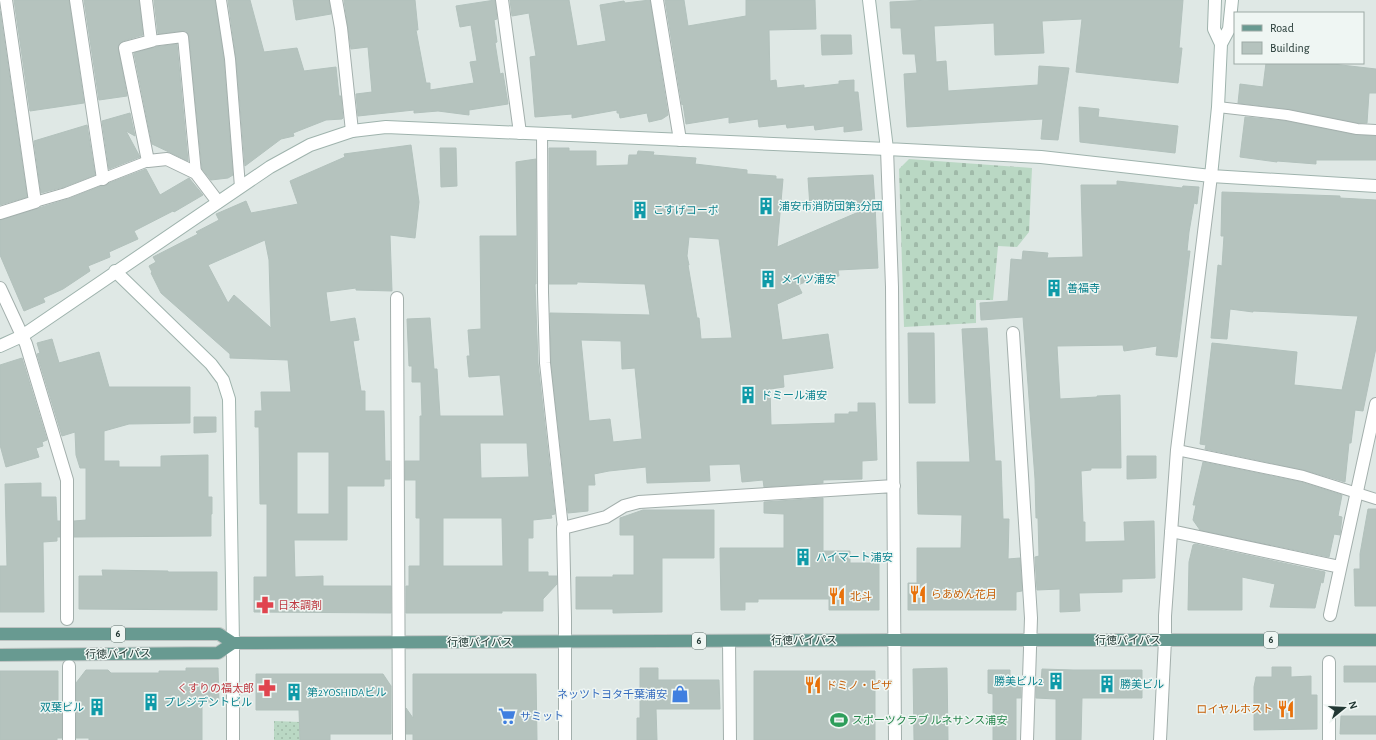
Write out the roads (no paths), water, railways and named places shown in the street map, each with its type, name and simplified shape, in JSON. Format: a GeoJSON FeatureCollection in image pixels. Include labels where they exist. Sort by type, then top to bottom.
{"type":"FeatureCollection","features":[{"type":"Feature","properties":{"kind":"main road","name":"行徳バイパス"},"geometry":{"type":"LineString","coordinates":[[0,634],[219,634],[233,643],[894,640],[1376,640]]}},
{"type":"Feature","properties":{"kind":"main road","name":"行徳バイパス"},"geometry":{"type":"LineString","coordinates":[[0,655],[218,653],[233,643]]}},
{"type":"Feature","properties":{"kind":"street"},"geometry":{"type":"LineString","coordinates":[[0,213],[35,202],[6,0]]}},
{"type":"Feature","properties":{"kind":"street"},"geometry":{"type":"LineString","coordinates":[[76,0],[103,179]]}},
{"type":"Feature","properties":{"kind":"street"},"geometry":{"type":"LineString","coordinates":[[146,0],[151,42],[125,48],[148,161],[167,159],[196,173],[218,202]]}},
{"type":"Feature","properties":{"kind":"street"},"geometry":{"type":"LineString","coordinates":[[336,0],[341,28],[352,131]]}},
{"type":"Feature","properties":{"kind":"street"},"geometry":{"type":"LineString","coordinates":[[502,0],[520,133]]}},
{"type":"Feature","properties":{"kind":"street"},"geometry":{"type":"LineString","coordinates":[[657,0],[680,140]]}},
{"type":"Feature","properties":{"kind":"street"},"geometry":{"type":"LineString","coordinates":[[869,0],[887,149],[892,287],[895,740]]}},
{"type":"Feature","properties":{"kind":"street"},"geometry":{"type":"LineString","coordinates":[[1215,0],[1214,29],[1222,44]]}},
{"type":"Feature","properties":{"kind":"street"},"geometry":{"type":"LineString","coordinates":[[1160,740],[1166,640],[1164,616],[1177,450],[1218,107],[1222,44],[1229,29],[1232,0]]}},
{"type":"Feature","properties":{"kind":"street"},"geometry":{"type":"LineString","coordinates":[[0,346],[22,336],[115,271],[270,167],[310,145],[352,131],[386,127],[1041,157],[1210,176],[1376,186]]}},
{"type":"Feature","properties":{"kind":"street"},"geometry":{"type":"LineString","coordinates":[[115,271],[212,364],[223,380],[229,399],[233,740]]}},
{"type":"Feature","properties":{"kind":"street"},"geometry":{"type":"LineString","coordinates":[[0,288],[29,351],[66,480],[67,619]]}},
{"type":"Feature","properties":{"kind":"street"},"geometry":{"type":"LineString","coordinates":[[397,298],[399,740]]}},
{"type":"Feature","properties":{"kind":"street"},"geometry":{"type":"LineString","coordinates":[[1013,333],[1031,618],[1027,740]]}},
{"type":"Feature","properties":{"kind":"street"},"geometry":{"type":"LineString","coordinates":[[1330,616],[1376,404]]}},
{"type":"Feature","properties":{"kind":"street"},"geometry":{"type":"LineString","coordinates":[[565,740],[563,528],[606,517],[624,506],[639,502],[894,486]]}},
{"type":"Feature","properties":{"kind":"street"},"geometry":{"type":"LineString","coordinates":[[1171,531],[1340,567]]}},
{"type":"Feature","properties":{"kind":"street"},"geometry":{"type":"LineString","coordinates":[[729,641],[730,740]]}},
{"type":"Feature","properties":{"kind":"street"},"geometry":{"type":"LineString","coordinates":[[1329,662],[1329,740]]}},
{"type":"Feature","properties":{"kind":"street"},"geometry":{"type":"LineString","coordinates":[[69,666],[69,740]]}},
{"type":"Feature","properties":{"kind":"lane"},"geometry":{"type":"LineString","coordinates":[[221,0],[230,59],[240,187]]}},
{"type":"Feature","properties":{"kind":"lane"},"geometry":{"type":"LineString","coordinates":[[151,42],[183,37],[196,173]]}},
{"type":"Feature","properties":{"kind":"lane"},"geometry":{"type":"LineString","coordinates":[[1218,107],[1287,115],[1357,129],[1376,130]]}},
{"type":"Feature","properties":{"kind":"lane"},"geometry":{"type":"LineString","coordinates":[[542,134],[545,363],[563,528]]}},
{"type":"Feature","properties":{"kind":"lane"},"geometry":{"type":"LineString","coordinates":[[35,202],[66,193],[148,161]]}},
{"type":"Feature","properties":{"kind":"lane"},"geometry":{"type":"LineString","coordinates":[[1177,450],[1303,476],[1376,499]]}},
{"type":"Feature","properties":{"kind":"place","name":"浦安市消防団第3分団"},"geometry":{"type":"Point","coordinates":[766,206]}},
{"type":"Feature","properties":{"kind":"place","name":"こすげコーポ"},"geometry":{"type":"Point","coordinates":[640,210]}},
{"type":"Feature","properties":{"kind":"place","name":"メイツ浦安"},"geometry":{"type":"Point","coordinates":[768,279]}},
{"type":"Feature","properties":{"kind":"place","name":"善福寺"},"geometry":{"type":"Point","coordinates":[1054,288]}},
{"type":"Feature","properties":{"kind":"place","name":"ドミール浦安"},"geometry":{"type":"Point","coordinates":[748,395]}},
{"type":"Feature","properties":{"kind":"place","name":"ハイマート浦安"},"geometry":{"type":"Point","coordinates":[803,557]}},
{"type":"Feature","properties":{"kind":"place","name":"らあめん花月"},"geometry":{"type":"Point","coordinates":[918,594]}},
{"type":"Feature","properties":{"kind":"place","name":"北斗"},"geometry":{"type":"Point","coordinates":[837,596]}},
{"type":"Feature","properties":{"kind":"place","name":"日本調剤"},"geometry":{"type":"Point","coordinates":[265,605]}},
{"type":"Feature","properties":{"kind":"place","name":"勝美ビル2"},"geometry":{"type":"Point","coordinates":[1056,681]}},
{"type":"Feature","properties":{"kind":"place","name":"勝美ビル"},"geometry":{"type":"Point","coordinates":[1107,684]}},
{"type":"Feature","properties":{"kind":"place","name":"ドミノ・ピザ"},"geometry":{"type":"Point","coordinates":[813,685]}},
{"type":"Feature","properties":{"kind":"place","name":"くすりの福太郎"},"geometry":{"type":"Point","coordinates":[267,688]}},
{"type":"Feature","properties":{"kind":"place","name":"第2YOSHIDAビル"},"geometry":{"type":"Point","coordinates":[294,692]}},
{"type":"Feature","properties":{"kind":"place","name":"ネッツトヨタ千葉浦安"},"geometry":{"type":"Point","coordinates":[680,694]}},
{"type":"Feature","properties":{"kind":"place","name":"プレジデントビル"},"geometry":{"type":"Point","coordinates":[151,702]}},
{"type":"Feature","properties":{"kind":"place","name":"双葉ビル"},"geometry":{"type":"Point","coordinates":[97,707]}},
{"type":"Feature","properties":{"kind":"place","name":"ロイヤルホスト"},"geometry":{"type":"Point","coordinates":[1286,709]}},
{"type":"Feature","properties":{"kind":"place","name":"サミット"},"geometry":{"type":"Point","coordinates":[507,716]}},
{"type":"Feature","properties":{"kind":"place","name":"スポーツクラブ ルネサンス浦安"},"geometry":{"type":"Point","coordinates":[839,720]}}]}
